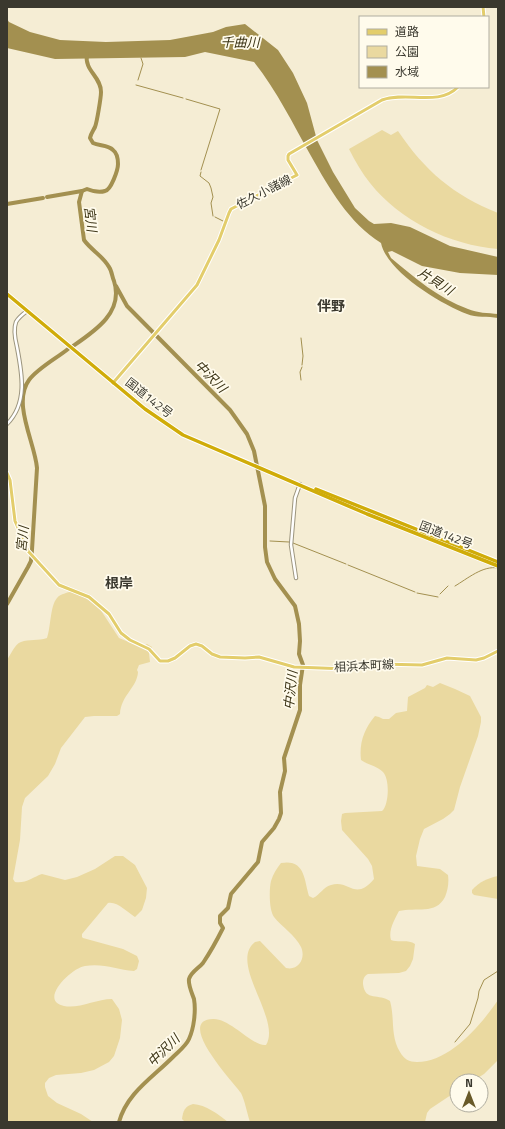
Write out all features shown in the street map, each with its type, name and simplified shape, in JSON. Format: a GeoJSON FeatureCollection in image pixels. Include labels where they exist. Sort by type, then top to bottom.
{"type":"FeatureCollection","features":[{"type":"Feature","properties":{"kind":"highway","name":"国道142号"},"geometry":{"type":"LineString","coordinates":[[7,294],[150,413],[182,435],[300,484],[367,514],[498,566]]}},
{"type":"Feature","properties":{"kind":"highway","name":"国道142号"},"geometry":{"type":"LineString","coordinates":[[300,484],[498,562]]}},
{"type":"Feature","properties":{"kind":"main road","name":"佐久小諸線"},"geometry":{"type":"LineString","coordinates":[[113,383],[184,301],[200,280],[219,240],[230,210],[235,206],[297,175],[287,157],[289,154],[372,105],[386,99],[395,97],[442,96],[449,94],[457,88]]}},
{"type":"Feature","properties":{"kind":"main road","name":"相浜本町線"},"geometry":{"type":"LineString","coordinates":[[7,473],[10,480],[15,522],[32,555],[59,585],[89,597],[108,614],[121,633],[130,640],[149,649],[160,661],[172,659],[190,646],[197,644],[204,647],[214,655],[220,657],[261,657],[291,666],[348,669],[380,664],[422,665],[447,658],[480,659],[498,651]]}},
{"type":"Feature","properties":{"kind":"street"},"geometry":{"type":"LineString","coordinates":[[7,424],[18,410],[22,385],[15,327],[18,320],[27,312]]}},
{"type":"Feature","properties":{"kind":"street"},"geometry":{"type":"LineString","coordinates":[[296,578],[291,545],[295,498],[300,484]]}},
{"type":"Feature","properties":{"kind":"green space"},"geometry":{"type":"Polygon","coordinates":[[[382,130],[391,135],[398,131],[419,158],[441,180],[467,198],[498,213],[498,249],[480,247],[462,242],[427,229],[411,220],[382,197],[364,175],[349,149],[382,130]]]}},
{"type":"Feature","properties":{"kind":"green space"},"geometry":{"type":"Polygon","coordinates":[[[74,591],[98,606],[119,638],[141,647],[147,644],[152,647],[149,653],[150,662],[139,665],[137,670],[137,678],[123,702],[120,714],[117,716],[85,717],[61,748],[55,764],[48,776],[25,798],[22,807],[20,840],[13,879],[15,882],[22,882],[42,874],[65,880],[77,877],[95,869],[115,856],[123,856],[135,865],[147,888],[146,898],[142,910],[135,917],[118,905],[108,903],[82,934],[82,937],[123,949],[137,956],[139,961],[137,969],[134,971],[98,965],[79,968],[65,978],[54,998],[57,1003],[70,1007],[112,999],[119,1009],[122,1020],[120,1038],[114,1056],[109,1062],[94,1070],[81,1073],[56,1075],[49,1078],[45,1083],[48,1096],[57,1103],[81,1114],[93,1122],[7,1122],[7,660],[19,643],[47,638],[53,606],[57,598],[60,595],[74,591]]]}},
{"type":"Feature","properties":{"kind":"green space"},"geometry":{"type":"Polygon","coordinates":[[[440,683],[470,696],[481,717],[478,736],[460,787],[454,810],[443,819],[424,829],[416,856],[417,866],[440,869],[448,875],[447,891],[441,903],[436,906],[425,909],[399,911],[391,929],[390,936],[391,940],[415,944],[413,959],[410,966],[406,971],[399,973],[368,974],[363,981],[364,990],[370,995],[390,1001],[397,1046],[405,1058],[414,1062],[429,1060],[441,1056],[453,1049],[474,1031],[498,1000],[498,1060],[485,1073],[449,1073],[449,1096],[430,1109],[427,1113],[425,1122],[250,1122],[241,1093],[219,1066],[203,1040],[200,1030],[203,1022],[213,1019],[220,1020],[234,1027],[255,1042],[266,1045],[269,1034],[267,1021],[251,977],[248,963],[248,951],[255,942],[260,941],[286,968],[295,968],[298,966],[303,955],[299,943],[272,914],[270,905],[270,889],[274,874],[281,863],[295,864],[302,872],[309,896],[313,898],[326,887],[331,885],[337,884],[362,889],[374,879],[372,866],[368,859],[342,830],[341,821],[342,814],[382,811],[386,803],[388,786],[385,775],[378,768],[361,760],[363,736],[375,716],[383,719],[389,719],[396,713],[407,711],[408,697],[425,688],[427,685],[433,687],[440,683]]]}},
{"type":"Feature","properties":{"kind":"green space"},"geometry":{"type":"Polygon","coordinates":[[[498,876],[498,899],[474,895],[472,893],[472,890],[475,887],[487,879],[498,876]]]}},
{"type":"Feature","properties":{"kind":"green space"},"geometry":{"type":"Polygon","coordinates":[[[193,1104],[207,1108],[228,1122],[185,1122],[182,1119],[184,1111],[188,1106],[193,1104]]]}},
{"type":"Feature","properties":{"kind":"water","name":"千曲川"},"geometry":{"type":"Polygon","coordinates":[[[7,19],[9,22],[30,32],[60,40],[106,42],[170,40],[245,24],[278,50],[293,73],[307,103],[317,140],[333,172],[355,208],[374,224],[391,223],[410,227],[450,246],[498,257],[498,275],[460,273],[422,266],[392,251],[388,252],[391,258],[427,287],[447,299],[471,310],[483,313],[498,314],[498,318],[474,316],[443,303],[416,286],[393,265],[385,254],[381,243],[359,225],[341,204],[318,168],[277,96],[254,62],[205,52],[185,57],[55,59],[7,48],[7,19]]]}},
{"type":"Feature","properties":{"kind":"waterway","name":"宮川"},"geometry":{"type":"LineString","coordinates":[[47,197],[87,189],[103,192],[110,187],[117,171],[118,160],[114,151],[109,147],[93,143],[90,138],[96,124],[101,92],[100,86],[88,65],[87,54]]}},
{"type":"Feature","properties":{"kind":"waterway"},"geometry":{"type":"LineString","coordinates":[[138,80],[143,64],[141,58]]}},
{"type":"Feature","properties":{"kind":"waterway"},"geometry":{"type":"LineString","coordinates":[[136,85],[183,98]]}},
{"type":"Feature","properties":{"kind":"waterway"},"geometry":{"type":"LineString","coordinates":[[186,99],[220,109],[201,170]]}},
{"type":"Feature","properties":{"kind":"waterway"},"geometry":{"type":"LineString","coordinates":[[201,172],[200,176],[209,183],[211,188],[213,197],[211,203],[213,216]]}},
{"type":"Feature","properties":{"kind":"waterway","name":"宮川"},"geometry":{"type":"LineString","coordinates":[[73,346],[106,320],[115,302],[116,292],[110,269],[104,260],[84,240],[79,202],[82,191]]}},
{"type":"Feature","properties":{"kind":"waterway"},"geometry":{"type":"LineString","coordinates":[[7,204],[43,198]]}},
{"type":"Feature","properties":{"kind":"waterway"},"geometry":{"type":"LineString","coordinates":[[215,217],[223,221]]}},
{"type":"Feature","properties":{"kind":"waterway","name":"中沢川"},"geometry":{"type":"LineString","coordinates":[[116,286],[127,306],[230,410],[247,434],[254,451],[265,506],[265,547],[267,562],[275,579],[295,606],[299,624],[299,654],[303,665],[300,685],[300,710],[284,758],[285,771],[280,792],[281,813],[279,819],[274,828],[262,842],[258,862],[231,894],[228,908],[220,916],[220,923],[223,928],[214,946],[203,963],[193,972],[189,979],[190,989],[195,1004],[195,1014],[191,1035],[188,1042],[134,1094],[119,1122]]}},
{"type":"Feature","properties":{"kind":"waterway"},"geometry":{"type":"LineString","coordinates":[[301,338],[303,356],[302,365]]}},
{"type":"Feature","properties":{"kind":"waterway","name":"宮川"},"geometry":{"type":"LineString","coordinates":[[7,604],[31,561],[32,550],[37,468],[24,411],[24,389],[29,380],[37,371],[68,349]]}},
{"type":"Feature","properties":{"kind":"waterway"},"geometry":{"type":"LineString","coordinates":[[301,380],[300,372],[302,367]]}},
{"type":"Feature","properties":{"kind":"waterway"},"geometry":{"type":"LineString","coordinates":[[270,541],[289,542]]}},
{"type":"Feature","properties":{"kind":"waterway"},"geometry":{"type":"LineString","coordinates":[[293,543],[346,564]]}},
{"type":"Feature","properties":{"kind":"waterway"},"geometry":{"type":"LineString","coordinates":[[348,565],[415,592]]}},
{"type":"Feature","properties":{"kind":"waterway"},"geometry":{"type":"LineString","coordinates":[[455,586],[481,571],[498,568]]}},
{"type":"Feature","properties":{"kind":"waterway"},"geometry":{"type":"LineString","coordinates":[[440,594],[448,586]]}},
{"type":"Feature","properties":{"kind":"waterway"},"geometry":{"type":"LineString","coordinates":[[417,593],[438,597]]}},
{"type":"Feature","properties":{"kind":"waterway"},"geometry":{"type":"LineString","coordinates":[[455,1042],[470,1024],[479,991],[484,980],[498,971]]}},
{"type":"Feature","properties":{"kind":"district","name":"伴野"},"geometry":{"type":"Point","coordinates":[331,306]}},
{"type":"Feature","properties":{"kind":"district","name":"根岸"},"geometry":{"type":"Point","coordinates":[119,583]}},
{"type":"Feature","properties":{"kind":"water label","name":"片貝川"},"geometry":{"type":"Point","coordinates":[436,281]}}]}
